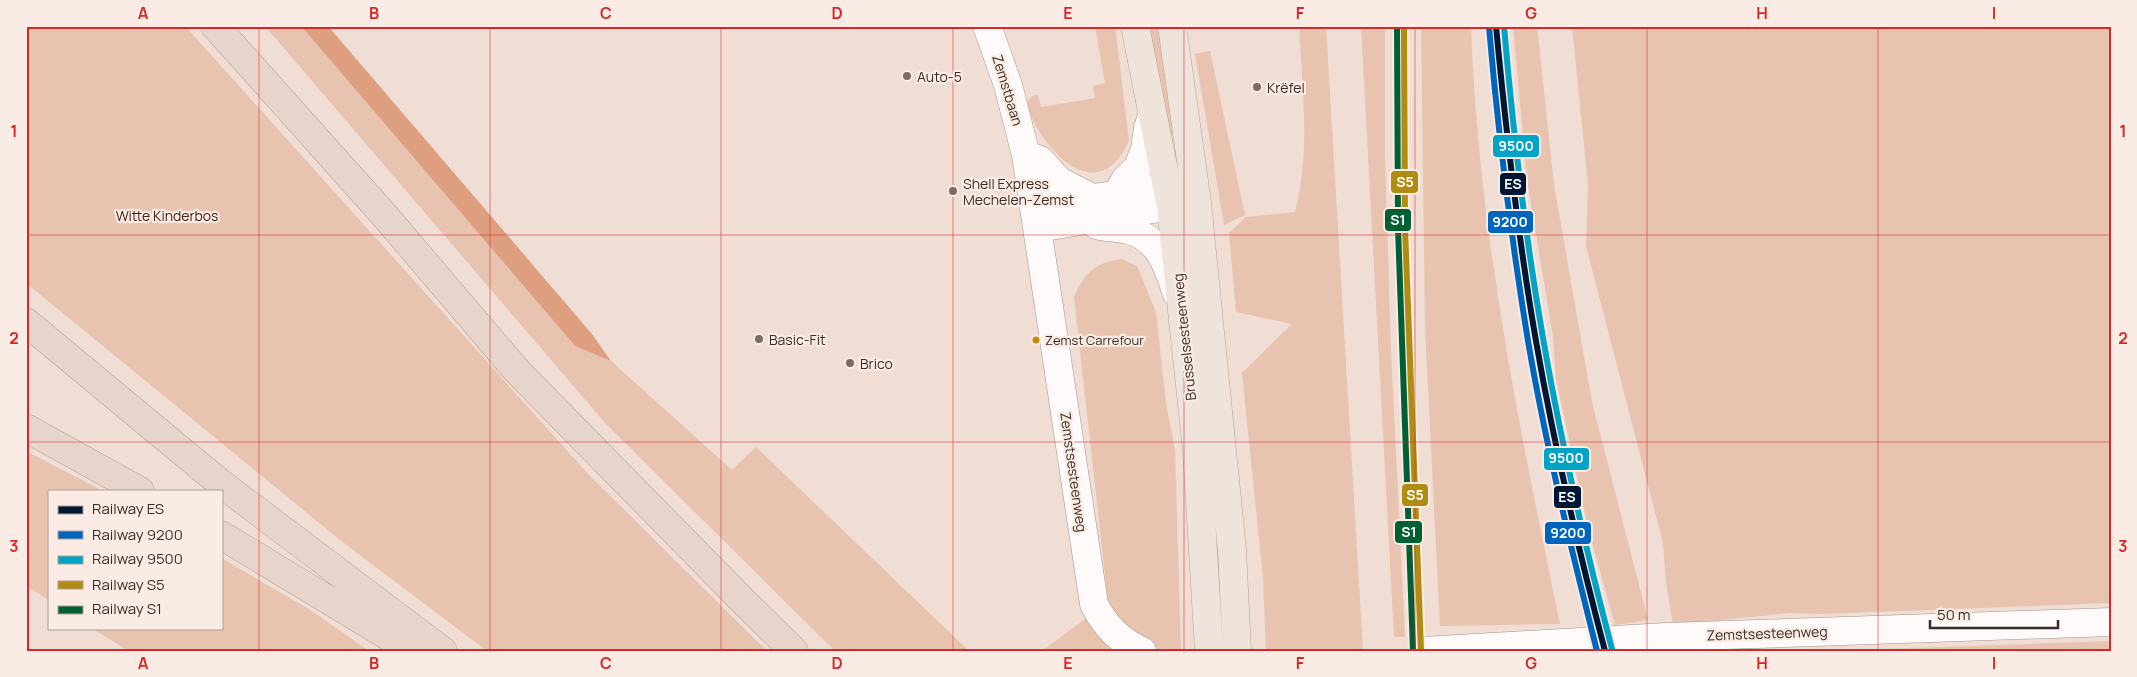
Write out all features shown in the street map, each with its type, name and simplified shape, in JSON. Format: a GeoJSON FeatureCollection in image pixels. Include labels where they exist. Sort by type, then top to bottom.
{"type":"FeatureCollection","features":[{"type":"Feature","properties":{"kind":"highway"},"geometry":{"type":"LineString","coordinates":[[215,26],[385,216],[516,372],[794,651]]}},
{"type":"Feature","properties":{"kind":"highway"},"geometry":{"type":"LineString","coordinates":[[26,322],[219,482],[443,651]]}},
{"type":"Feature","properties":{"kind":"highway"},"geometry":{"type":"LineString","coordinates":[[26,428],[138,490]]}},
{"type":"Feature","properties":{"kind":"highway"},"geometry":{"type":"LineString","coordinates":[[222,536],[413,651]]}},
{"type":"Feature","properties":{"kind":"main road","name":"Brusselsesteenweg"},"geometry":{"type":"LineString","coordinates":[[1135,26],[1169,197],[1197,451],[1209,651]]}},
{"type":"Feature","properties":{"kind":"main road","name":"Brusselsesteenweg"},"geometry":{"type":"LineString","coordinates":[[1172,26],[1196,193],[1231,540],[1237,651]]}},
{"type":"Feature","properties":{"kind":"street","name":"Zemstbaan"},"geometry":{"type":"LineString","coordinates":[[987,26],[1008,84],[1026,155],[1045,272]]}},
{"type":"Feature","properties":{"kind":"street"},"geometry":{"type":"LineString","coordinates":[[1097,205],[1138,167],[1146,149],[1148,128],[1152,117]]}},
{"type":"Feature","properties":{"kind":"street"},"geometry":{"type":"LineString","coordinates":[[1026,155],[1040,160],[1059,181],[1097,205],[1105,227],[1128,230],[1149,239],[1163,257],[1180,302]]}},
{"type":"Feature","properties":{"kind":"street"},"geometry":{"type":"LineString","coordinates":[[1036,218],[1097,205],[1196,193]]}},
{"type":"Feature","properties":{"kind":"street"},"geometry":{"type":"LineString","coordinates":[[1097,205],[1169,197]]}},
{"type":"Feature","properties":{"kind":"street","name":"Zemstsesteenweg"},"geometry":{"type":"LineString","coordinates":[[1045,272],[1094,604],[1108,626],[1124,641],[1142,651]]}},
{"type":"Feature","properties":{"kind":"street","name":"Zemstsesteenweg"},"geometry":{"type":"LineString","coordinates":[[1423,651],[1666,637],[2111,622]]}},
{"type":"Feature","properties":{"kind":"green space","name":"Witte Kinderbos"},"geometry":{"type":"Polygon","coordinates":[[[26,26],[185,26],[590,476],[767,651],[487,651],[340,540],[26,283],[26,26]]]}},
{"type":"Feature","properties":{"kind":"green space"},"geometry":{"type":"Polygon","coordinates":[[[265,26],[301,26],[575,346],[611,361],[732,470],[756,447],[969,651],[835,651],[605,423],[265,26]]]}},
{"type":"Feature","properties":{"kind":"green space"},"geometry":{"type":"Polygon","coordinates":[[[1095,26],[1115,26],[1129,141],[1116,161],[1102,171],[1086,172],[1071,166],[1057,154],[1033,121],[1026,103],[1032,96],[1038,95],[1041,107],[1095,98],[1093,86],[1105,83],[1095,26]]]}},
{"type":"Feature","properties":{"kind":"green space"},"geometry":{"type":"Polygon","coordinates":[[[1144,26],[1160,26],[1180,134],[1168,136],[1144,26]]]}},
{"type":"Feature","properties":{"kind":"green space"},"geometry":{"type":"Polygon","coordinates":[[[1299,26],[1326,26],[1363,651],[1266,651],[1263,578],[1242,373],[1292,324],[1236,312],[1229,233],[1246,217],[1295,212],[1303,166],[1304,143],[1299,26]]]}},
{"type":"Feature","properties":{"kind":"green space"},"geometry":{"type":"Polygon","coordinates":[[[1361,26],[1385,26],[1385,156],[1391,351],[1405,637],[1394,637],[1361,26]]]}},
{"type":"Feature","properties":{"kind":"green space"},"geometry":{"type":"Polygon","coordinates":[[[1421,26],[1471,26],[1475,102],[1491,252],[1516,401],[1560,624],[1440,626],[1425,327],[1421,26]]]}},
{"type":"Feature","properties":{"kind":"green space"},"geometry":{"type":"Polygon","coordinates":[[[1513,26],[1537,26],[1554,185],[1592,402],[1648,620],[1615,625],[1588,528],[1556,379],[1553,337],[1527,180],[1513,26]]]}},
{"type":"Feature","properties":{"kind":"green space"},"geometry":{"type":"Polygon","coordinates":[[[1572,26],[2111,26],[2111,603],[1819,614],[1789,613],[1673,625],[1666,583],[1663,543],[1586,246],[1588,185],[1572,26]]]}},
{"type":"Feature","properties":{"kind":"green space"},"geometry":{"type":"Polygon","coordinates":[[[1210,51],[1245,215],[1224,225],[1195,54],[1210,51]]]}},
{"type":"Feature","properties":{"kind":"green space"},"geometry":{"type":"Polygon","coordinates":[[[1122,259],[1137,266],[1156,312],[1166,403],[1175,450],[1181,651],[1042,651],[1108,602],[1074,297],[1092,270],[1104,263],[1122,259]]]}},
{"type":"Feature","properties":{"kind":"green space"},"geometry":{"type":"Polygon","coordinates":[[[26,451],[101,490],[48,490],[48,599],[26,586],[26,451]]]}},
{"type":"Feature","properties":{"kind":"green space"},"geometry":{"type":"Polygon","coordinates":[[[222,559],[312,611],[369,651],[128,651],[95,630],[222,630],[222,559]]]}},
{"type":"Feature","properties":{"kind":"green space"},"geometry":{"type":"Polygon","coordinates":[[[2111,641],[2111,651],[1826,651],[2111,641]]]}},
{"type":"Feature","properties":{"kind":"shaded area"},"geometry":{"type":"Polygon","coordinates":[[[301,26],[328,26],[592,334],[611,361],[575,346],[301,26]]]}},
{"type":"Feature","properties":{"kind":"rail line","name":"S1"},"geometry":{"type":"LineString","coordinates":[[1397,26],[1398,228],[1413,651]]}},
{"type":"Feature","properties":{"kind":"rail line","name":"S5"},"geometry":{"type":"LineString","coordinates":[[1404,26],[1405,228],[1421,651]]}},
{"type":"Feature","properties":{"kind":"rail line","name":"ES"},"geometry":{"type":"LineString","coordinates":[[1496,26],[1513,184],[1536,341],[1567,496],[1605,651]]}},
{"type":"Feature","properties":{"kind":"rail line","name":"9500"},"geometry":{"type":"LineString","coordinates":[[1504,26],[1520,183],[1543,338],[1574,494],[1612,649]]}},
{"type":"Feature","properties":{"kind":"rail line","name":"9200"},"geometry":{"type":"LineString","coordinates":[[1489,27],[1505,184],[1528,341],[1568,535],[1597,651]]}},
{"type":"Feature","properties":{"kind":"place","name":"Auto-5"},"geometry":{"type":"Point","coordinates":[907,76]}},
{"type":"Feature","properties":{"kind":"place","name":"Krëfel"},"geometry":{"type":"Point","coordinates":[1257,87]}},
{"type":"Feature","properties":{"kind":"place","name":"Shell Express Mechelen-Zemst"},"geometry":{"type":"Point","coordinates":[953,191]}},
{"type":"Feature","properties":{"kind":"place","name":"Basic-Fit"},"geometry":{"type":"Point","coordinates":[759,339]}},
{"type":"Feature","properties":{"kind":"place","name":"Zemst Carrefour"},"geometry":{"type":"Point","coordinates":[1036,340]}},
{"type":"Feature","properties":{"kind":"place","name":"Brico"},"geometry":{"type":"Point","coordinates":[850,363]}}]}
